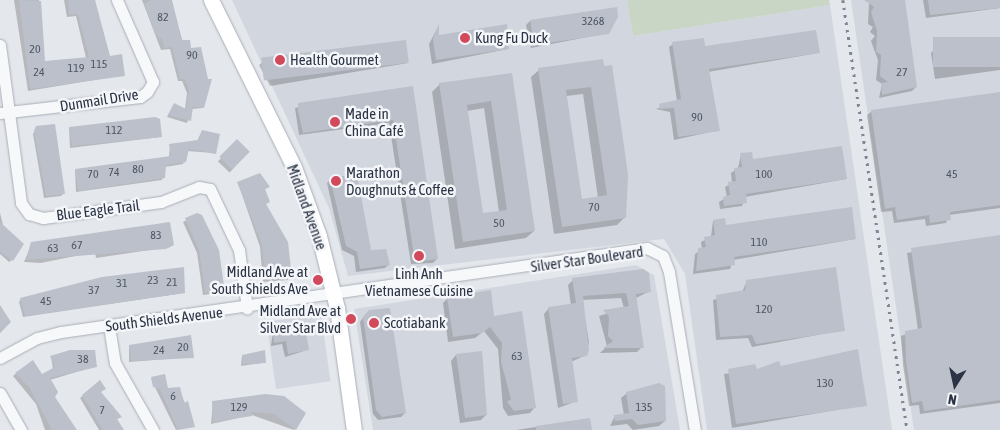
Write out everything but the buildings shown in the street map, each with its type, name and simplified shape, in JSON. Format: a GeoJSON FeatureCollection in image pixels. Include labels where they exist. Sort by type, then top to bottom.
{"type":"FeatureCollection","features":[{"type":"Feature","properties":{"kind":"main road","name":"Midland Avenue"},"geometry":{"type":"LineString","coordinates":[[211,0],[294,167],[319,236],[334,296],[354,430]]}},
{"type":"Feature","properties":{"kind":"street","name":"Dunmail Drive"},"geometry":{"type":"LineString","coordinates":[[5,113],[140,96],[147,92],[152,82],[117,0]]}},
{"type":"Feature","properties":{"kind":"street","name":"Blue Eagle Trail"},"geometry":{"type":"LineString","coordinates":[[0,45],[5,113],[22,203],[34,217],[162,202],[199,187],[210,189],[239,250],[247,308]]}},
{"type":"Feature","properties":{"kind":"street","name":"Silver Star Boulevard"},"geometry":{"type":"LineString","coordinates":[[334,296],[647,248],[663,256],[669,272],[696,430]]}},
{"type":"Feature","properties":{"kind":"street","name":"South Shields Avenue"},"geometry":{"type":"LineString","coordinates":[[0,358],[37,338],[109,326],[334,296]]}},
{"type":"Feature","properties":{"kind":"street"},"geometry":{"type":"LineString","coordinates":[[109,326],[115,363],[153,430]]}},
{"type":"Feature","properties":{"kind":"street"},"geometry":{"type":"LineString","coordinates":[[0,393],[21,430]]}},
{"type":"Feature","properties":{"kind":"shaded area"},"geometry":{"type":"Polygon","coordinates":[[[232,0],[627,0],[633,36],[830,5],[892,430],[707,430],[685,274],[664,239],[348,276],[329,208],[232,0]]]}},
{"type":"Feature","properties":{"kind":"shaded area"},"geometry":{"type":"Polygon","coordinates":[[[851,0],[1000,0],[1000,430],[914,430],[851,0]]]}},
{"type":"Feature","properties":{"kind":"shaded area"},"geometry":{"type":"Polygon","coordinates":[[[636,265],[654,275],[680,430],[373,430],[354,309],[636,265]]]}},
{"type":"Feature","properties":{"kind":"shaded area"},"geometry":{"type":"Polygon","coordinates":[[[321,314],[330,381],[276,389],[267,322],[321,314]]]}},
{"type":"Feature","properties":{"kind":"green space"},"geometry":{"type":"Polygon","coordinates":[[[627,0],[829,0],[830,5],[633,36],[627,0]]]}},
{"type":"Feature","properties":{"kind":"railway"},"geometry":{"type":"LineString","coordinates":[[843,0],[907,430]]}},
{"type":"Feature","properties":{"kind":"place","name":"Kung Fu Duck"},"geometry":{"type":"Point","coordinates":[465,38]}},
{"type":"Feature","properties":{"kind":"place","name":"Health Gourmet"},"geometry":{"type":"Point","coordinates":[280,60]}},
{"type":"Feature","properties":{"kind":"place","name":"Made in China Café"},"geometry":{"type":"Point","coordinates":[335,122]}},
{"type":"Feature","properties":{"kind":"place","name":"Marathon Doughnuts & Coffee"},"geometry":{"type":"Point","coordinates":[336,181]}},
{"type":"Feature","properties":{"kind":"place","name":"Linh Anh Vietnamese Cuisine"},"geometry":{"type":"Point","coordinates":[419,256]}},
{"type":"Feature","properties":{"kind":"place","name":"Midland Ave at South Shields Ave"},"geometry":{"type":"Point","coordinates":[318,280]}},
{"type":"Feature","properties":{"kind":"place","name":"Midland Ave at Silver Star Blvd"},"geometry":{"type":"Point","coordinates":[351,319]}},
{"type":"Feature","properties":{"kind":"place","name":"Scotiabank"},"geometry":{"type":"Point","coordinates":[374,323]}}]}
